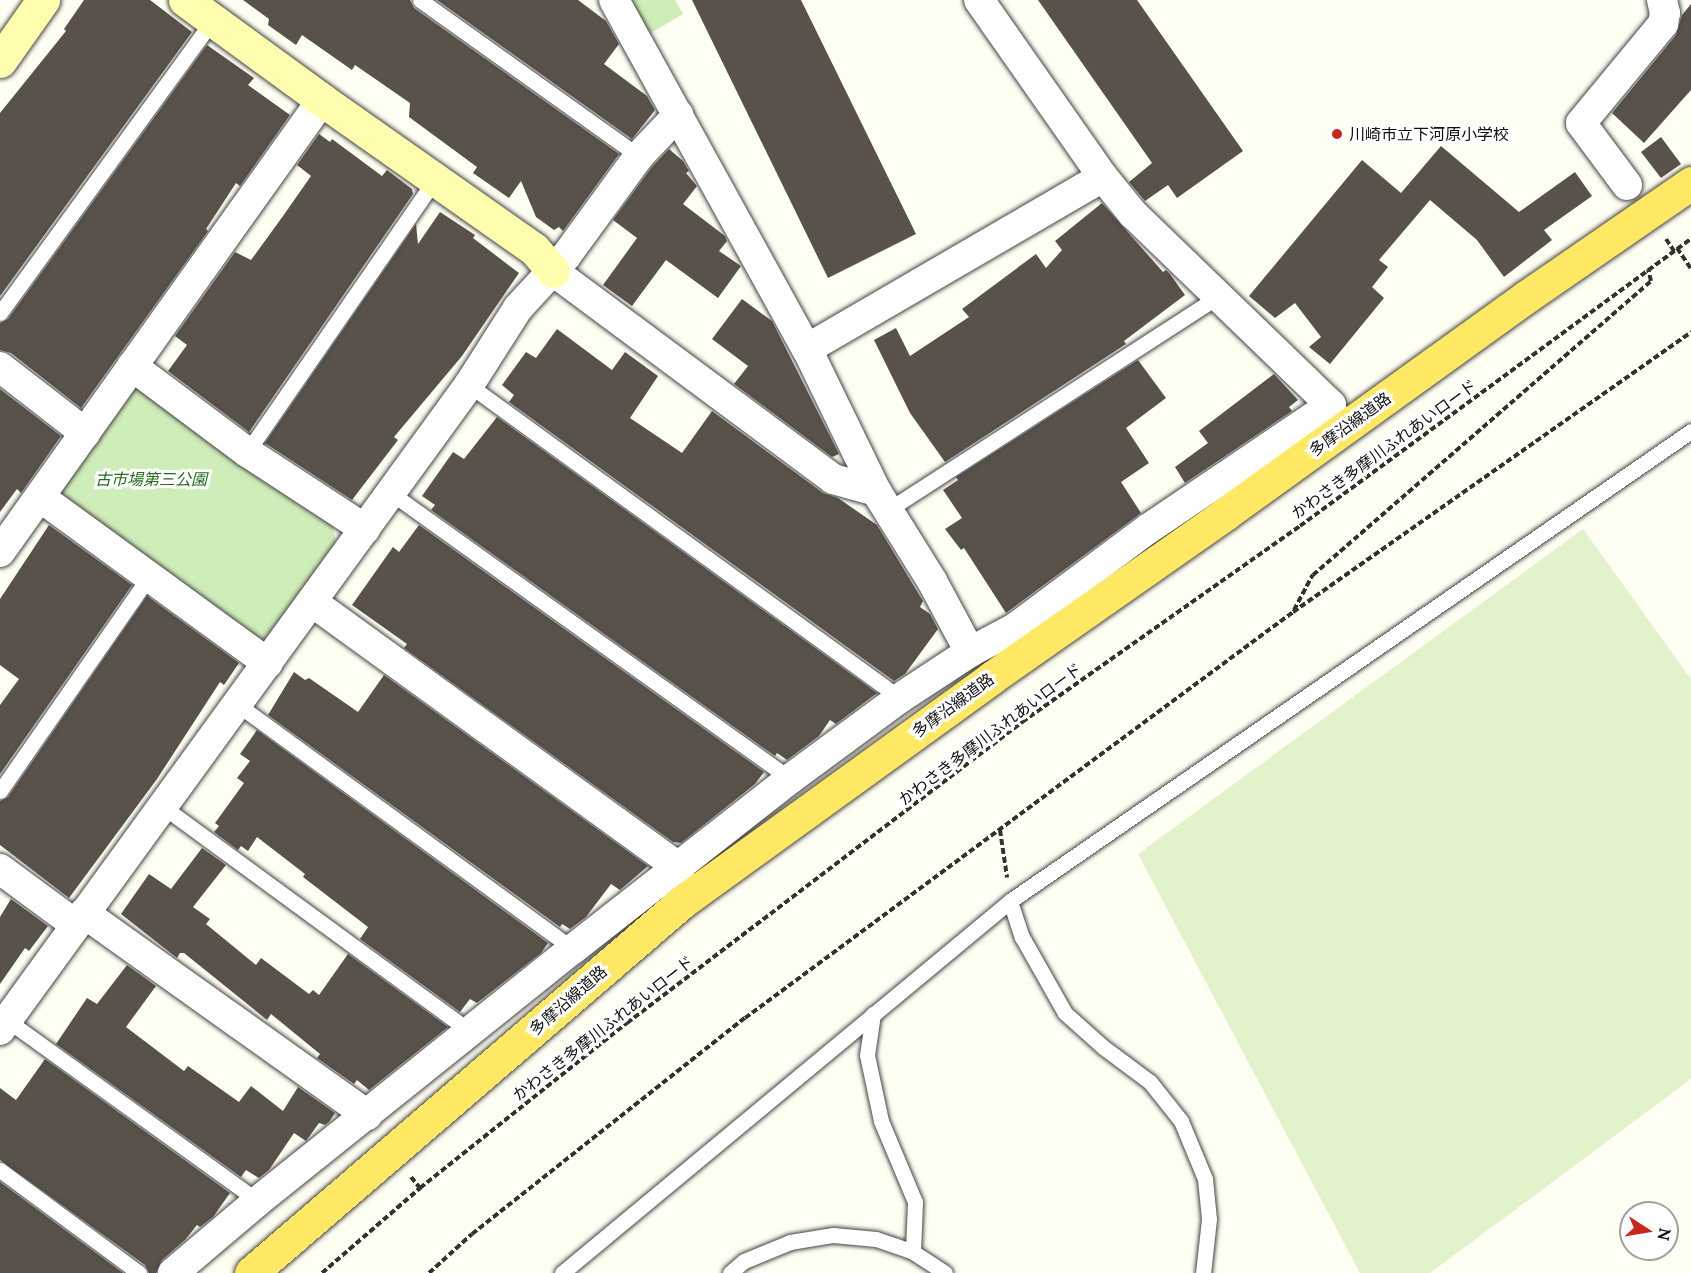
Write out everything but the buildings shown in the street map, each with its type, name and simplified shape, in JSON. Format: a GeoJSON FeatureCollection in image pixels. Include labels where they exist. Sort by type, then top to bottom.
{"type":"FeatureCollection","features":[{"type":"Feature","properties":{"kind":"main road","name":"多摩沿線道路"},"geometry":{"type":"LineString","coordinates":[[251,1273],[682,902],[991,678],[1225,514],[1526,297],[1691,183]]}},
{"type":"Feature","properties":{"kind":"street"},"geometry":{"type":"LineString","coordinates":[[0,61],[43,0]]}},
{"type":"Feature","properties":{"kind":"street"},"geometry":{"type":"LineString","coordinates":[[185,0],[322,100],[534,249],[553,271],[833,479],[882,501]]}},
{"type":"Feature","properties":{"kind":"street"},"geometry":{"type":"LineString","coordinates":[[614,0],[807,349],[882,501],[932,581],[970,652]]}},
{"type":"Feature","properties":{"kind":"street"},"geometry":{"type":"LineString","coordinates":[[172,1273],[258,1201],[573,949],[680,868],[790,779],[900,698],[970,652],[1015,628],[1148,529],[1331,405],[1133,214],[1103,177],[980,0]]}},
{"type":"Feature","properties":{"kind":"street"},"geometry":{"type":"LineString","coordinates":[[1627,185],[1581,123],[1663,24],[1665,13],[1662,0]]}},
{"type":"Feature","properties":{"kind":"street"},"geometry":{"type":"LineString","coordinates":[[0,552],[322,100]]}},
{"type":"Feature","properties":{"kind":"street"},"geometry":{"type":"LineString","coordinates":[[4,1025],[470,385],[518,308],[553,271],[639,156],[678,115]]}},
{"type":"Feature","properties":{"kind":"street"},"geometry":{"type":"LineString","coordinates":[[807,349],[1103,177]]}},
{"type":"Feature","properties":{"kind":"street"},"geometry":{"type":"LineString","coordinates":[[132,366],[247,452],[365,529]]}},
{"type":"Feature","properties":{"kind":"street"},"geometry":{"type":"LineString","coordinates":[[0,368],[85,433]]}},
{"type":"Feature","properties":{"kind":"street"},"geometry":{"type":"LineString","coordinates":[[40,497],[268,663]]}},
{"type":"Feature","properties":{"kind":"street"},"geometry":{"type":"LineString","coordinates":[[312,602],[680,868]]}},
{"type":"Feature","properties":{"kind":"street"},"geometry":{"type":"LineString","coordinates":[[0,870],[80,919],[367,1115]]}},
{"type":"Feature","properties":{"kind":"lane"},"geometry":{"type":"LineString","coordinates":[[420,0],[639,156]]}},
{"type":"Feature","properties":{"kind":"lane"},"geometry":{"type":"LineString","coordinates":[[0,313],[212,21]]}},
{"type":"Feature","properties":{"kind":"lane"},"geometry":{"type":"LineString","coordinates":[[247,452],[435,179]]}},
{"type":"Feature","properties":{"kind":"lane"},"geometry":{"type":"LineString","coordinates":[[882,501],[1217,297]]}},
{"type":"Feature","properties":{"kind":"lane"},"geometry":{"type":"LineString","coordinates":[[470,385],[900,698]]}},
{"type":"Feature","properties":{"kind":"lane"},"geometry":{"type":"LineString","coordinates":[[562,1273],[1010,901],[1691,431]]}},
{"type":"Feature","properties":{"kind":"lane"},"geometry":{"type":"LineString","coordinates":[[391,493],[790,779]]}},
{"type":"Feature","properties":{"kind":"lane"},"geometry":{"type":"LineString","coordinates":[[0,791],[149,577]]}},
{"type":"Feature","properties":{"kind":"lane"},"geometry":{"type":"LineString","coordinates":[[237,704],[573,949]]}},
{"type":"Feature","properties":{"kind":"lane"},"geometry":{"type":"LineString","coordinates":[[162,806],[471,1032]]}},
{"type":"Feature","properties":{"kind":"lane"},"geometry":{"type":"LineString","coordinates":[[1010,901],[1022,937],[1065,1013],[1103,1047],[1150,1082],[1181,1121],[1205,1179],[1209,1219],[1203,1273]]}},
{"type":"Feature","properties":{"kind":"lane"},"geometry":{"type":"LineString","coordinates":[[873,1014],[867,1055],[881,1121],[915,1202],[913,1252]]}},
{"type":"Feature","properties":{"kind":"lane"},"geometry":{"type":"LineString","coordinates":[[4,1025],[258,1201]]}},
{"type":"Feature","properties":{"kind":"lane"},"geometry":{"type":"LineString","coordinates":[[0,1170],[139,1273]]}},
{"type":"Feature","properties":{"kind":"lane"},"geometry":{"type":"LineString","coordinates":[[730,1273],[744,1261],[790,1242],[833,1235],[876,1239],[913,1252],[945,1273]]}},
{"type":"Feature","properties":{"kind":"path","name":"かわさき多摩川ふれあいロード"},"geometry":{"type":"LineString","coordinates":[[322,1273],[420,1188],[618,1030],[1022,722],[1300,526],[1691,239]]}},
{"type":"Feature","properties":{"kind":"path"},"geometry":{"type":"LineString","coordinates":[[1677,248],[1691,269]]}},
{"type":"Feature","properties":{"kind":"path"},"geometry":{"type":"LineString","coordinates":[[1293,612],[1313,575],[1651,281],[1648,269]]}},
{"type":"Feature","properties":{"kind":"path"},"geometry":{"type":"LineString","coordinates":[[429,1273],[472,1234],[745,1018],[1293,612],[1691,332]]}},
{"type":"Feature","properties":{"kind":"path"},"geometry":{"type":"LineString","coordinates":[[1000,830],[1010,901]]}},
{"type":"Feature","properties":{"kind":"green space"},"geometry":{"type":"Polygon","coordinates":[[[624,0],[675,0],[683,14],[644,37],[624,0]]]}},
{"type":"Feature","properties":{"kind":"green space","name":"古市場第三公園"},"geometry":{"type":"Polygon","coordinates":[[[136,380],[333,526],[336,545],[273,631],[263,639],[254,640],[61,501],[58,487],[136,380]]]}},
{"type":"Feature","properties":{"kind":"green space"},"geometry":{"type":"Polygon","coordinates":[[[1583,529],[1691,679],[1691,1079],[1430,1273],[1360,1273],[1138,854],[1583,529]]]}},
{"type":"Feature","properties":{"kind":"place","name":"川崎市立下河原小学校"},"geometry":{"type":"Point","coordinates":[1337,134]}}]}
